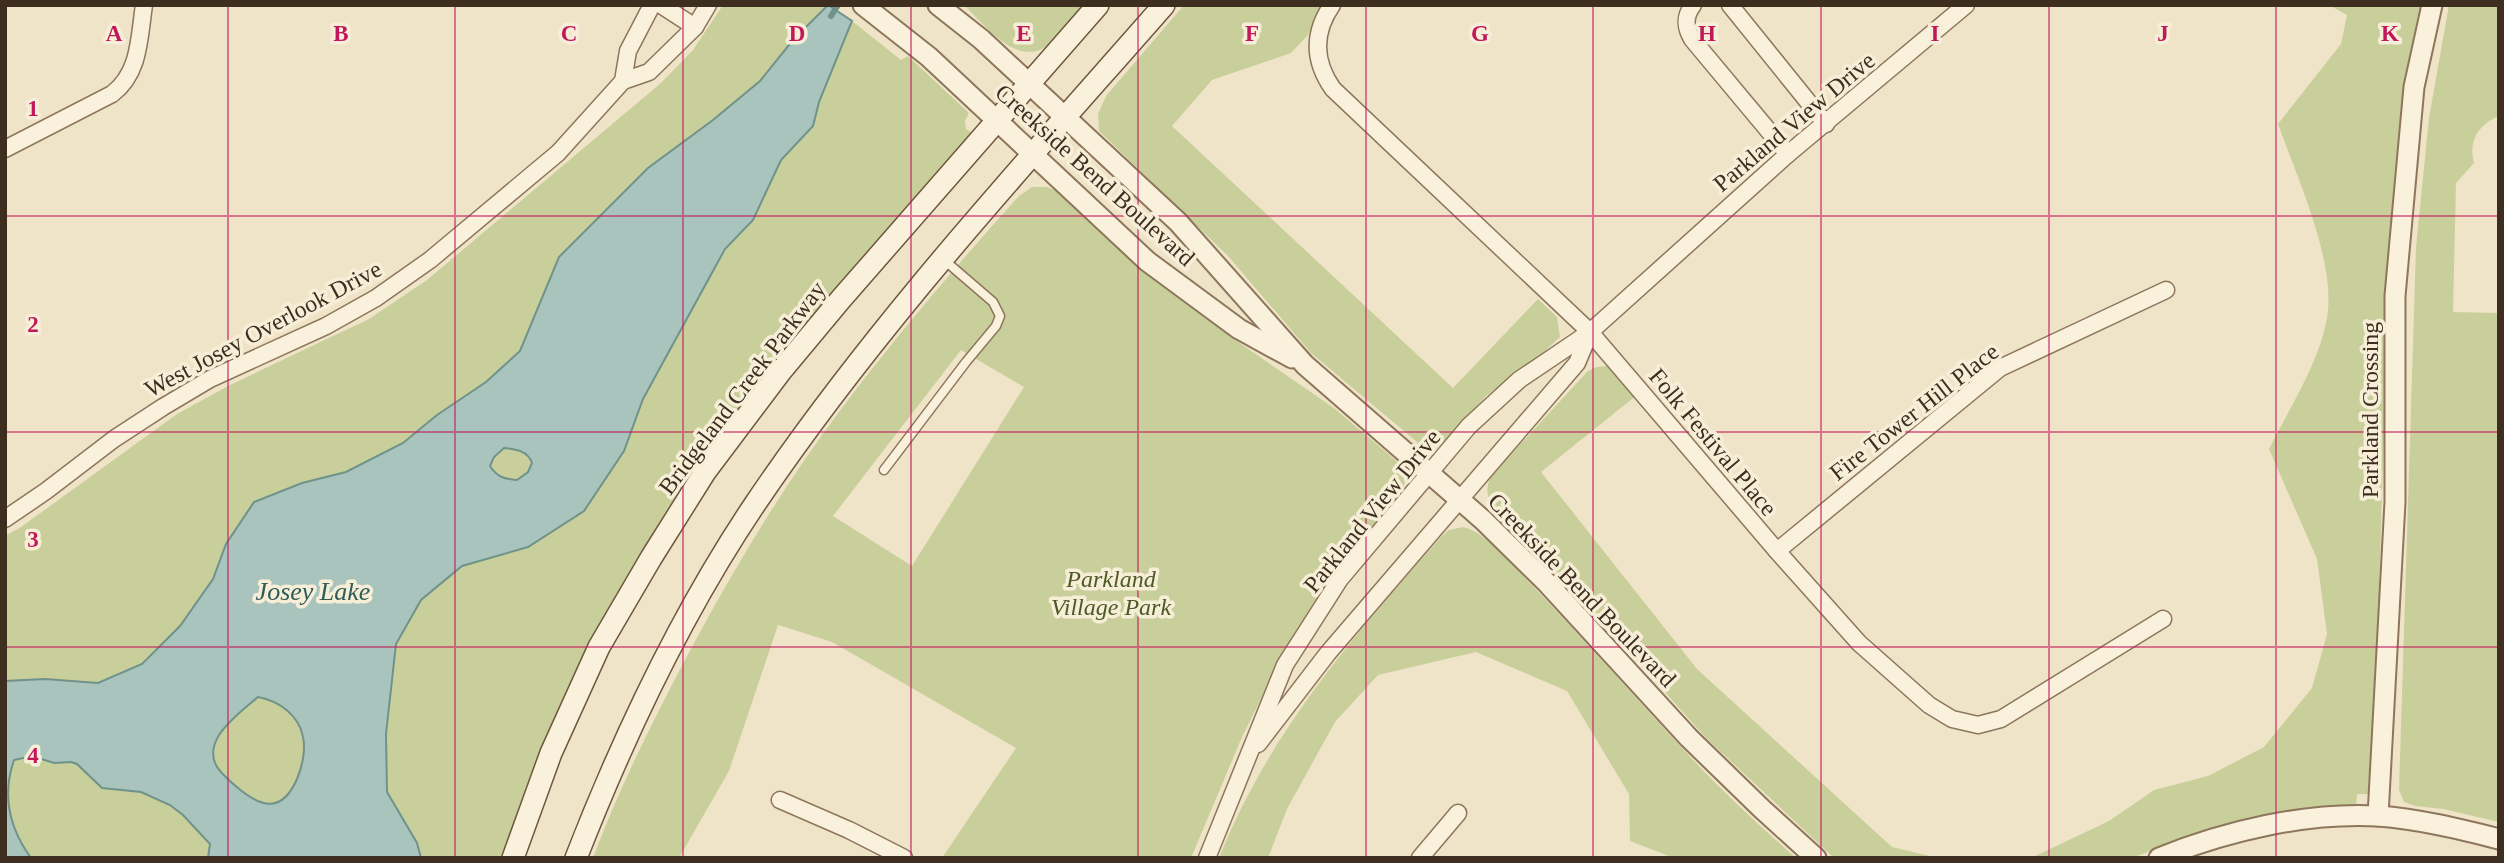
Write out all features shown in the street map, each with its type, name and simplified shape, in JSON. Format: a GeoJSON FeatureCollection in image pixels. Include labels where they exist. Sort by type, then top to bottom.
{"type":"FeatureCollection","features":[{"type":"Feature","properties":{"kind":"main road","name":"Bridgeland Creek Parkway"},"geometry":{"type":"LineString","coordinates":[[513,858],[551,753],[599,648],[705,472],[824,319],[1098,5]]}},
{"type":"Feature","properties":{"kind":"main road"},"geometry":{"type":"LineString","coordinates":[[576,858],[608,775],[656,676],[710,576],[754,506],[824,405],[892,318],[1164,5]]}},
{"type":"Feature","properties":{"kind":"street"},"geometry":{"type":"LineString","coordinates":[[5,149],[112,94],[122,86],[131,74],[135,62],[144,5]]}},
{"type":"Feature","properties":{"kind":"street"},"geometry":{"type":"LineString","coordinates":[[623,81],[628,51],[652,5]]}},
{"type":"Feature","properties":{"kind":"street"},"geometry":{"type":"LineString","coordinates":[[662,5],[695,27]]}},
{"type":"Feature","properties":{"kind":"street","name":"West Josey Overlook Drive"},"geometry":{"type":"LineString","coordinates":[[5,519],[47,491],[114,439],[163,407],[210,379],[326,326],[376,298],[430,260],[558,153],[623,81],[649,72],[695,27],[708,5]]}},
{"type":"Feature","properties":{"kind":"street","name":"Creekside Bend Boulevard"},"geometry":{"type":"LineString","coordinates":[[863,5],[929,57],[1147,261],[1239,330],[1305,365]]}},
{"type":"Feature","properties":{"kind":"street","name":"Creekside Bend Boulevard"},"geometry":{"type":"LineString","coordinates":[[938,5],[981,39],[1178,222],[1305,365],[1460,499],[1547,583],[1689,738],[1816,858]]}},
{"type":"Feature","properties":{"kind":"street","name":"Folk Festival Place"},"geometry":{"type":"LineString","coordinates":[[1332,5],[1321,22],[1317,57],[1323,75],[1334,89],[1590,332],[1859,643],[1929,705],[1952,719],[1978,724],[2001,719],[2163,619]]}},
{"type":"Feature","properties":{"kind":"street"},"geometry":{"type":"LineString","coordinates":[[1693,5],[1686,20],[1686,30],[1788,154]]}},
{"type":"Feature","properties":{"kind":"street"},"geometry":{"type":"LineString","coordinates":[[1730,5],[1826,124]]}},
{"type":"Feature","properties":{"kind":"street","name":"Parkland View Drive"},"geometry":{"type":"LineString","coordinates":[[1207,858],[1284,665],[1340,579],[1469,426],[1519,380],[1590,332],[1788,154],[1966,5]]}},
{"type":"Feature","properties":{"kind":"street","name":"Parkland Crossing"},"geometry":{"type":"LineString","coordinates":[[2378,816],[2395,502],[2395,296],[2414,87],[2432,5]]}},
{"type":"Feature","properties":{"kind":"street","name":"Fire Tower Hill Place"},"geometry":{"type":"LineString","coordinates":[[1777,551],[2000,368],[2165,290]]}},
{"type":"Feature","properties":{"kind":"street","name":"Parkland View Drive"},"geometry":{"type":"LineString","coordinates":[[1244,762],[1328,653],[1577,363],[1590,332]]}},
{"type":"Feature","properties":{"kind":"street"},"geometry":{"type":"LineString","coordinates":[[780,800],[904,858]]}},
{"type":"Feature","properties":{"kind":"street"},"geometry":{"type":"LineString","coordinates":[[1420,858],[1458,813]]}},
{"type":"Feature","properties":{"kind":"street"},"geometry":{"type":"LineString","coordinates":[[2159,858],[2207,841],[2295,821],[2378,816],[2455,828],[2499,839]]}},
{"type":"Feature","properties":{"kind":"lane"},"geometry":{"type":"LineString","coordinates":[[884,470],[996,326],[1000,316],[993,302],[943,259]]}},
{"type":"Feature","properties":{"kind":"green space"},"geometry":{"type":"Polygon","coordinates":[[[723,5],[828,5],[793,40],[760,81],[648,168],[559,257],[520,351],[486,382],[437,415],[403,443],[346,472],[302,483],[254,502],[226,544],[213,579],[180,626],[142,664],[98,683],[45,679],[5,681],[5,536],[177,414],[230,385],[369,319],[427,280],[661,83],[693,50],[723,5]]]}},
{"type":"Feature","properties":{"kind":"green space"},"geometry":{"type":"Polygon","coordinates":[[[964,5],[1084,5],[1054,41],[1031,52],[1009,46],[999,39],[964,5]]]}},
{"type":"Feature","properties":{"kind":"green space"},"geometry":{"type":"Polygon","coordinates":[[[1184,5],[1321,5],[1308,35],[1291,53],[1212,80],[1172,126],[1453,388],[1538,299],[1557,317],[1560,337],[1534,361],[1486,396],[1442,445],[1423,447],[1311,353],[1228,256],[1099,131],[1098,114],[1106,96],[1184,5]]]}},
{"type":"Feature","properties":{"kind":"green space"},"geometry":{"type":"Polygon","coordinates":[[[2329,5],[2422,5],[2400,136],[2392,219],[2373,787],[2369,794],[2357,794],[2356,805],[2295,810],[2246,819],[2199,832],[2132,858],[2031,858],[2109,821],[2154,790],[2208,776],[2264,747],[2312,688],[2327,634],[2317,559],[2269,449],[2313,364],[2328,310],[2325,265],[2319,241],[2278,124],[2341,44],[2347,15],[2329,5]]]}},
{"type":"Feature","properties":{"kind":"green space"},"geometry":{"type":"Polygon","coordinates":[[[2449,5],[2499,5],[2499,116],[2492,119],[2477,134],[2473,148],[2474,163],[2456,183],[2453,312],[2499,313],[2499,822],[2443,809],[2415,806],[2404,802],[2399,790],[2416,247],[2429,118],[2449,5]]]}},
{"type":"Feature","properties":{"kind":"green space"},"geometry":{"type":"Polygon","coordinates":[[[852,21],[901,60],[908,56],[969,113],[965,121],[966,129],[971,132],[964,145],[765,378],[559,721],[519,809],[502,858],[421,858],[417,843],[387,792],[386,734],[396,644],[421,600],[462,566],[528,547],[624,451],[643,399],[704,285],[726,249],[753,220],[781,160],[813,126],[819,102],[852,21]]]}},
{"type":"Feature","properties":{"kind":"green space","name":"Parkland Village Park"},"geometry":{"type":"Polygon","coordinates":[[[1032,187],[1047,187],[1060,192],[1106,238],[1241,344],[1334,408],[1400,464],[1406,475],[1403,490],[1396,501],[1276,669],[1242,737],[1191,858],[942,858],[1016,748],[832,642],[778,625],[729,771],[679,858],[593,858],[621,789],[664,701],[712,610],[772,509],[839,412],[882,356],[1019,196],[1032,187]],[[961,350],[833,516],[912,566],[1024,387],[961,350]]]}},
{"type":"Feature","properties":{"kind":"green space"},"geometry":{"type":"Polygon","coordinates":[[[1606,366],[1615,370],[1637,395],[1541,472],[1697,669],[1892,847],[1938,858],[1834,858],[1706,738],[1571,587],[1493,509],[1488,492],[1491,476],[1587,372],[1606,366]]]}},
{"type":"Feature","properties":{"kind":"green space"},"geometry":{"type":"Polygon","coordinates":[[[504,448],[525,453],[532,463],[529,472],[517,480],[495,473],[490,466],[494,457],[504,448]]]}},
{"type":"Feature","properties":{"kind":"green space"},"geometry":{"type":"Polygon","coordinates":[[[1463,527],[1480,535],[1498,550],[1707,775],[1796,858],[1674,858],[1630,841],[1629,794],[1567,691],[1476,652],[1378,675],[1335,722],[1287,809],[1268,858],[1219,858],[1263,768],[1316,688],[1345,649],[1441,537],[1449,530],[1463,527]]]}},
{"type":"Feature","properties":{"kind":"green space"},"geometry":{"type":"Polygon","coordinates":[[[258,697],[274,702],[293,716],[301,729],[304,747],[301,769],[292,790],[275,803],[265,805],[247,796],[225,779],[217,771],[214,759],[220,733],[258,697]]]}},
{"type":"Feature","properties":{"kind":"green space"},"geometry":{"type":"Polygon","coordinates":[[[32,756],[54,763],[77,764],[102,788],[141,792],[170,805],[183,815],[210,845],[208,858],[31,858],[13,823],[8,786],[14,760],[32,756]]]}},
{"type":"Feature","properties":{"kind":"water","name":"Josey Lake"},"geometry":{"type":"Polygon","coordinates":[[[828,5],[852,21],[819,102],[813,126],[781,160],[753,220],[725,249],[643,399],[624,451],[584,511],[528,547],[462,566],[421,600],[396,644],[386,734],[387,792],[417,843],[421,858],[208,858],[210,844],[170,805],[141,792],[102,788],[77,764],[54,763],[32,756],[14,760],[8,786],[13,823],[31,858],[5,858],[5,681],[45,679],[98,683],[142,664],[180,626],[213,579],[226,544],[254,502],[302,483],[346,472],[403,443],[437,415],[486,382],[520,351],[559,257],[648,168],[760,81],[793,40],[828,5]],[[504,448],[494,457],[490,466],[501,477],[517,480],[528,472],[532,463],[525,453],[504,448]],[[258,697],[232,719],[219,735],[213,752],[216,765],[225,777],[255,800],[271,804],[285,798],[297,779],[304,742],[301,729],[287,710],[258,697]]]}},
{"type":"Feature","properties":{"kind":"waterway"},"geometry":{"type":"LineString","coordinates":[[831,16],[838,5]]}}]}
